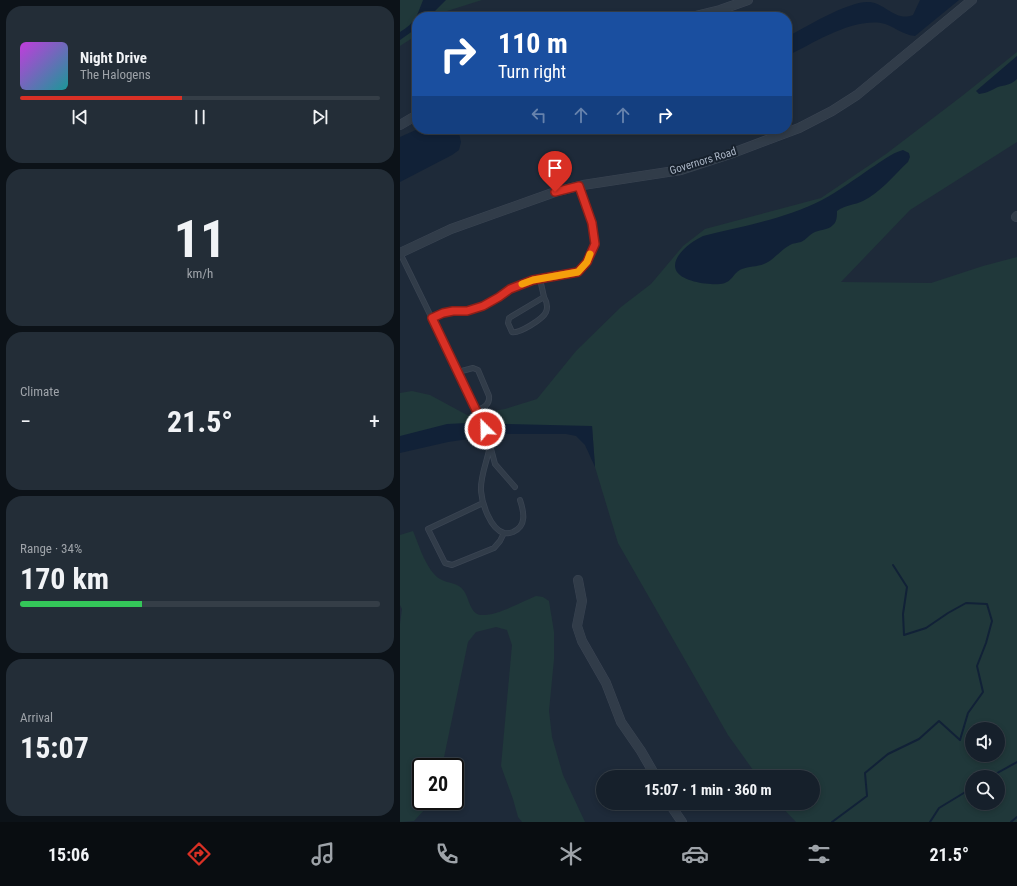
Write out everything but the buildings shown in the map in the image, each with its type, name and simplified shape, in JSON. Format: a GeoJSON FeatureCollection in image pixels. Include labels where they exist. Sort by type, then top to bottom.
{"type":"FeatureCollection","features":[{"type":"Feature","properties":{"kind":"street"},"geometry":{"type":"LineString","coordinates":[[712,12],[748,0]]}},
{"type":"Feature","properties":{"kind":"street","name":"Governors Road"},"geometry":{"type":"LineString","coordinates":[[792,131],[832,111],[857,95],[972,0]]}},
{"type":"Feature","properties":{"kind":"street"},"geometry":{"type":"LineString","coordinates":[[400,125],[412,117]]}},
{"type":"Feature","properties":{"kind":"street","name":"Governors Road"},"geometry":{"type":"LineString","coordinates":[[400,253],[451,229],[555,192],[579,186],[682,170],[783,134]]}},
{"type":"Feature","properties":{"kind":"street"},"geometry":{"type":"LineString","coordinates":[[578,580],[582,601],[577,626],[582,641],[606,682],[621,722],[642,750],[652,770]]}},
{"type":"Feature","properties":{"kind":"street"},"geometry":{"type":"LineString","coordinates":[[674,810],[682,822]]}},
{"type":"Feature","properties":{"kind":"lane"},"geometry":{"type":"LineString","coordinates":[[432,318],[443,313],[467,311],[483,306],[510,289],[533,280],[578,272],[587,262],[595,244],[592,223],[579,186]]}},
{"type":"Feature","properties":{"kind":"lane"},"geometry":{"type":"LineString","coordinates":[[400,253],[481,419],[495,464],[515,487]]}},
{"type":"Feature","properties":{"kind":"lane"},"geometry":{"type":"LineString","coordinates":[[540,279],[547,304],[546,311],[543,316],[520,332],[512,332],[508,323],[509,318],[544,297]]}},
{"type":"Feature","properties":{"kind":"lane"},"geometry":{"type":"LineString","coordinates":[[458,372],[473,368],[478,370],[490,396],[490,401],[477,411]]}},
{"type":"Feature","properties":{"kind":"lane"},"geometry":{"type":"LineString","coordinates":[[490,445],[481,490],[483,503],[488,516],[497,529],[504,533],[510,533],[518,530],[522,525],[524,517],[520,500]]}},
{"type":"Feature","properties":{"kind":"lane"},"geometry":{"type":"LineString","coordinates":[[483,503],[428,529],[445,563],[452,565],[494,548],[504,533]]}},
{"type":"Feature","properties":{"kind":"green space"},"geometry":{"type":"Polygon","coordinates":[[[400,0],[482,0],[446,12],[412,12],[412,38],[400,46],[400,0]]]}},
{"type":"Feature","properties":{"kind":"green space"},"geometry":{"type":"Polygon","coordinates":[[[1017,52],[1017,142],[910,210],[841,282],[931,283],[983,266],[1017,257],[1017,822],[796,822],[785,810],[820,810],[820,770],[753,770],[728,735],[618,543],[595,467],[592,426],[517,429],[400,446],[400,393],[412,391],[430,395],[467,415],[505,409],[537,399],[576,351],[621,307],[651,284],[683,246],[705,229],[821,198],[886,154],[1017,52]]]}},
{"type":"Feature","properties":{"kind":"green space"},"geometry":{"type":"Polygon","coordinates":[[[413,531],[431,570],[440,579],[462,588],[472,609],[477,614],[487,615],[494,613],[536,596],[543,597],[549,601],[554,632],[554,659],[549,711],[552,737],[563,775],[585,822],[522,822],[518,817],[501,766],[512,645],[507,630],[496,627],[476,632],[468,642],[444,758],[412,758],[412,810],[424,810],[414,821],[400,822],[400,624],[402,609],[400,605],[400,535],[413,531]]]}},
{"type":"Feature","properties":{"kind":"water"},"geometry":{"type":"Polygon","coordinates":[[[423,0],[446,0],[434,12],[418,12],[423,0]]]}},
{"type":"Feature","properties":{"kind":"water"},"geometry":{"type":"Polygon","coordinates":[[[920,0],[959,0],[915,36],[906,34],[885,24],[869,23],[845,28],[832,33],[792,53],[792,34],[816,21],[851,5],[870,2],[876,3],[901,16],[907,17],[913,15],[920,0]]]}},
{"type":"Feature","properties":{"kind":"water"},"geometry":{"type":"Polygon","coordinates":[[[412,22],[412,32],[400,40],[400,32],[412,22]]]}},
{"type":"Feature","properties":{"kind":"water"},"geometry":{"type":"Polygon","coordinates":[[[1017,56],[1017,79],[1015,81],[984,93],[979,94],[976,91],[1017,56]]]}},
{"type":"Feature","properties":{"kind":"water"},"geometry":{"type":"Polygon","coordinates":[[[412,132],[412,134],[459,134],[461,142],[459,150],[452,155],[400,182],[400,137],[412,132]]]}},
{"type":"Feature","properties":{"kind":"water"},"geometry":{"type":"Polygon","coordinates":[[[903,150],[909,153],[910,157],[908,162],[881,189],[863,201],[843,207],[837,211],[836,221],[831,227],[813,233],[801,242],[790,245],[768,262],[762,265],[742,269],[728,282],[720,284],[710,284],[691,280],[685,278],[677,272],[675,267],[678,256],[698,238],[779,217],[808,207],[835,193],[890,155],[903,150]]]}},
{"type":"Feature","properties":{"kind":"water"},"geometry":{"type":"Polygon","coordinates":[[[467,423],[592,426],[595,467],[585,445],[576,436],[566,434],[503,434],[448,442],[400,453],[400,436],[447,424],[467,423]]]}},
{"type":"Feature","properties":{"kind":"waterway"},"geometry":{"type":"LineString","coordinates":[[832,822],[867,796],[865,773],[888,754],[919,739],[939,721],[960,740],[968,713],[983,692],[977,666],[986,643],[992,621],[987,604],[966,603],[926,628],[904,635],[903,614],[907,587],[893,565]]}},
{"type":"Feature","properties":{"kind":"waterway"},"geometry":{"type":"LineString","coordinates":[[1003,770],[1017,762]]}},
{"type":"Feature","properties":{"kind":"waterway"},"geometry":{"type":"LineString","coordinates":[[930,822],[939,808],[965,792]]}},
{"type":"Feature","properties":{"kind":"waterway"},"geometry":{"type":"LineString","coordinates":[[1011,822],[1017,817]]}},
{"type":"Feature","properties":{"kind":"slow traffic"},"geometry":{"type":"LineString","coordinates":[[522,284],[533,280],[578,272],[587,262],[590,254]]}},
{"type":"Feature","properties":{"kind":"route"},"geometry":{"type":"LineString","coordinates":[[485,429],[432,318],[443,313],[467,311],[483,306],[510,289],[533,280],[578,272],[587,262],[595,244],[592,223],[579,186],[555,192]]}}]}
